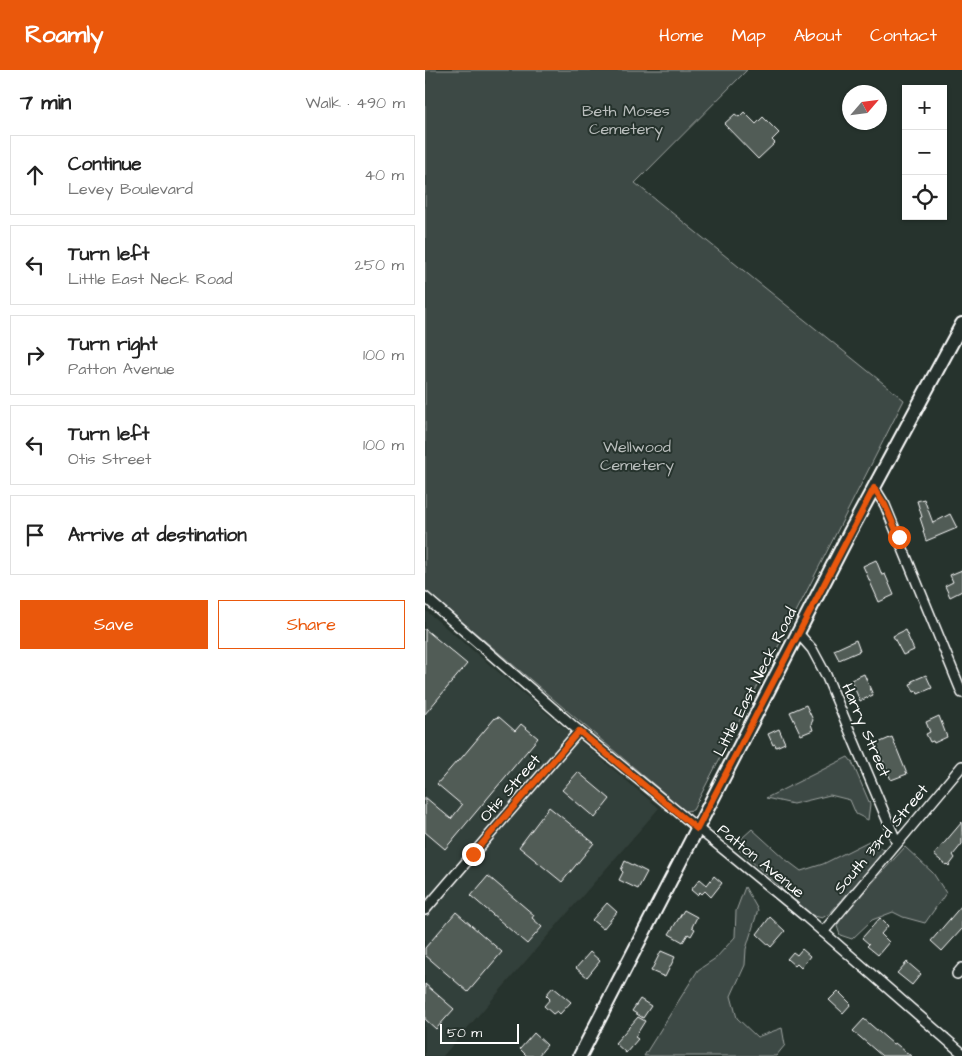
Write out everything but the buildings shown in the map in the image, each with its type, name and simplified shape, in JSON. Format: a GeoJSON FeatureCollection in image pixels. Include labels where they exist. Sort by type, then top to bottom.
{"type":"FeatureCollection","features":[{"type":"Feature","properties":{"kind":"main road","name":"Little East Neck Road"},"geometry":{"type":"LineString","coordinates":[[580,1056],[874,488],[962,324]]}},
{"type":"Feature","properties":{"kind":"street"},"geometry":{"type":"LineString","coordinates":[[874,488],[885,505],[962,693]]}},
{"type":"Feature","properties":{"kind":"street","name":"Patton Avenue"},"geometry":{"type":"LineString","coordinates":[[425,597],[579,731],[823,932],[962,1053]]}},
{"type":"Feature","properties":{"kind":"street","name":"Harry Street"},"geometry":{"type":"LineString","coordinates":[[798,634],[812,648],[826,675],[897,843]]}},
{"type":"Feature","properties":{"kind":"street","name":"Otis Street"},"geometry":{"type":"LineString","coordinates":[[425,910],[579,731]]}},
{"type":"Feature","properties":{"kind":"street","name":"South 33rd Street"},"geometry":{"type":"LineString","coordinates":[[823,932],[962,766]]}},
{"type":"Feature","properties":{"kind":"shaded area"},"geometry":{"type":"Polygon","coordinates":[[[425,610],[659,808],[443,1056],[425,1056],[425,610]]]}},
{"type":"Feature","properties":{"kind":"green space","name":"Wellwood Cemetery"},"geometry":{"type":"Polygon","coordinates":[[[425,70],[747,70],[635,183],[904,400],[693,810],[685,811],[425,590],[425,70]]]}},
{"type":"Feature","properties":{"kind":"green space"},"geometry":{"type":"Polygon","coordinates":[[[848,757],[852,762],[870,804],[868,820],[856,814],[850,800],[830,795],[793,804],[766,798],[848,757]]]}},
{"type":"Feature","properties":{"kind":"green space"},"geometry":{"type":"Polygon","coordinates":[[[752,829],[801,871],[823,864],[869,841],[886,851],[829,914],[822,918],[811,915],[738,849],[742,838],[752,829]]]}},
{"type":"Feature","properties":{"kind":"green space"},"geometry":{"type":"Polygon","coordinates":[[[905,847],[933,873],[946,893],[925,923],[893,912],[872,920],[852,939],[840,935],[837,926],[844,914],[905,847]]]}},
{"type":"Feature","properties":{"kind":"green space"},"geometry":{"type":"Polygon","coordinates":[[[745,887],[758,910],[746,949],[745,965],[731,996],[737,1018],[757,1037],[782,1028],[785,1045],[776,1056],[644,1056],[698,970],[716,958],[735,937],[736,911],[745,887]]]}},
{"type":"Feature","properties":{"kind":"route"},"geometry":{"type":"LineString","coordinates":[[473,854],[579,731],[697,829],[874,488],[881,496],[899,537]]}},
{"type":"Feature","properties":{"kind":"park label","name":"Beth Moses Cemetery"},"geometry":{"type":"Point","coordinates":[626,120]}}]}
